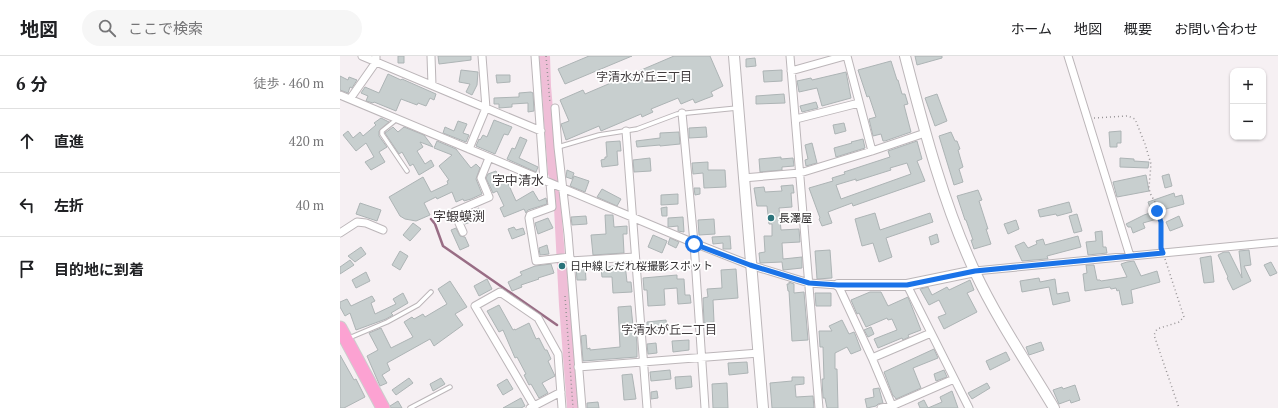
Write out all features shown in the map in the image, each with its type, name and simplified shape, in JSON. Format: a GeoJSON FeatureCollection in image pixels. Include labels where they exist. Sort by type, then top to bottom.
{"type":"FeatureCollection","features":[{"type":"Feature","properties":{"kind":"highway"},"geometry":{"type":"LineString","coordinates":[[343,334],[383,408]]}},
{"type":"Feature","properties":{"kind":"street"},"geometry":{"type":"LineString","coordinates":[[362,56],[376,59],[432,85],[541,131]]}},
{"type":"Feature","properties":{"kind":"street"},"geometry":{"type":"LineString","coordinates":[[431,56],[432,85]]}},
{"type":"Feature","properties":{"kind":"street"},"geometry":{"type":"LineString","coordinates":[[469,149],[486,108],[482,56]]}},
{"type":"Feature","properties":{"kind":"street"},"geometry":{"type":"LineString","coordinates":[[535,56],[541,131],[547,182],[552,207],[530,216],[529,218],[536,262],[570,259],[634,257]]}},
{"type":"Feature","properties":{"kind":"street"},"geometry":{"type":"LineString","coordinates":[[734,56],[750,265],[763,408]]}},
{"type":"Feature","properties":{"kind":"street"},"geometry":{"type":"LineString","coordinates":[[790,56],[819,408]]}},
{"type":"Feature","properties":{"kind":"street"},"geometry":{"type":"LineString","coordinates":[[791,70],[846,56],[872,151]]}},
{"type":"Feature","properties":{"kind":"street"},"geometry":{"type":"LineString","coordinates":[[905,56],[940,180],[975,271],[993,306],[1054,408]]}},
{"type":"Feature","properties":{"kind":"street"},"geometry":{"type":"LineString","coordinates":[[1068,56],[1130,256]]}},
{"type":"Feature","properties":{"kind":"street"},"geometry":{"type":"LineString","coordinates":[[350,99],[376,59]]}},
{"type":"Feature","properties":{"kind":"street"},"geometry":{"type":"LineString","coordinates":[[340,95],[398,118],[694,244],[750,265],[809,283],[838,285],[907,285],[975,271],[1278,242]]}},
{"type":"Feature","properties":{"kind":"street"},"geometry":{"type":"LineString","coordinates":[[796,119],[859,103]]}},
{"type":"Feature","properties":{"kind":"street"},"geometry":{"type":"LineString","coordinates":[[555,108],[570,259],[582,408]]}},
{"type":"Feature","properties":{"kind":"street"},"geometry":{"type":"LineString","coordinates":[[682,113],[694,244],[705,408]]}},
{"type":"Feature","properties":{"kind":"street"},"geometry":{"type":"LineString","coordinates":[[626,132],[634,257],[647,408]]}},
{"type":"Feature","properties":{"kind":"street"},"geometry":{"type":"LineString","coordinates":[[743,178],[800,173],[926,133]]}},
{"type":"Feature","properties":{"kind":"street"},"geometry":{"type":"LineString","coordinates":[[463,232],[454,212],[489,197],[481,178],[490,158]]}},
{"type":"Feature","properties":{"kind":"street"},"geometry":{"type":"LineString","coordinates":[[340,233],[357,222],[366,223],[383,230]]}},
{"type":"Feature","properties":{"kind":"street"},"geometry":{"type":"LineString","coordinates":[[838,285],[872,358],[892,407]]}},
{"type":"Feature","properties":{"kind":"street"},"geometry":{"type":"LineString","coordinates":[[907,285],[968,408]]}},
{"type":"Feature","properties":{"kind":"street"},"geometry":{"type":"LineString","coordinates":[[561,392],[532,407],[475,306],[500,292],[538,318],[558,354],[561,392],[562,408]]}},
{"type":"Feature","properties":{"kind":"street"},"geometry":{"type":"LineString","coordinates":[[872,358],[931,333]]}},
{"type":"Feature","properties":{"kind":"street"},"geometry":{"type":"LineString","coordinates":[[578,367],[759,353]]}},
{"type":"Feature","properties":{"kind":"street"},"geometry":{"type":"LineString","coordinates":[[881,408],[892,407],[954,378]]}},
{"type":"Feature","properties":{"kind":"lane"},"geometry":{"type":"LineString","coordinates":[[558,147],[600,135],[626,132],[637,129],[682,113],[738,108]]}},
{"type":"Feature","properties":{"kind":"lane"},"geometry":{"type":"LineString","coordinates":[[398,118],[382,131],[382,134],[407,171]]}},
{"type":"Feature","properties":{"kind":"lane"},"geometry":{"type":"LineString","coordinates":[[343,334],[387,322],[418,305],[431,292]]}},
{"type":"Feature","properties":{"kind":"lane"},"geometry":{"type":"LineString","coordinates":[[410,408],[450,387]]}},
{"type":"Feature","properties":{"kind":"path"},"geometry":{"type":"LineString","coordinates":[[1088,119],[1128,116],[1134,118],[1145,144],[1151,164],[1149,187],[1150,193],[1156,204],[1161,222],[1161,248],[1184,317],[1179,322],[1157,329],[1154,335],[1179,408]]}},
{"type":"Feature","properties":{"kind":"shaded area"},"geometry":{"type":"Polygon","coordinates":[[[539,56],[550,56],[559,180],[557,182],[550,179],[548,174],[539,56]]]}},
{"type":"Feature","properties":{"kind":"shaded area"},"geometry":{"type":"Polygon","coordinates":[[[553,188],[559,190],[560,195],[565,256],[567,259],[572,329],[574,336],[579,408],[567,408],[559,305],[553,188]]]}},
{"type":"Feature","properties":{"kind":"building"},"geometry":{"type":"Polygon","coordinates":[[[398,56],[404,56],[404,63],[398,63],[398,56]]]}},
{"type":"Feature","properties":{"kind":"building"},"geometry":{"type":"Polygon","coordinates":[[[438,56],[471,56],[471,60],[439,64],[438,56]]]}},
{"type":"Feature","properties":{"kind":"building"},"geometry":{"type":"Polygon","coordinates":[[[589,56],[632,56],[565,84],[558,69],[589,56]]]}},
{"type":"Feature","properties":{"kind":"building"},"geometry":{"type":"Polygon","coordinates":[[[674,56],[710,56],[723,86],[711,92],[713,96],[695,103],[693,99],[681,104],[678,98],[651,109],[653,112],[642,117],[641,114],[601,131],[599,126],[566,140],[561,124],[569,121],[560,100],[583,90],[585,94],[674,56]]]}},
{"type":"Feature","properties":{"kind":"building"},"geometry":{"type":"Polygon","coordinates":[[[915,56],[942,56],[942,58],[917,65],[915,56]]]}},
{"type":"Feature","properties":{"kind":"building"},"geometry":{"type":"Polygon","coordinates":[[[755,58],[756,66],[746,67],[746,59],[755,58]]]}},
{"type":"Feature","properties":{"kind":"building"},"geometry":{"type":"Polygon","coordinates":[[[891,61],[902,94],[905,94],[908,104],[904,105],[911,132],[883,141],[881,134],[873,136],[869,119],[876,117],[869,96],[867,97],[858,70],[891,61]]]}},
{"type":"Feature","properties":{"kind":"building"},"geometry":{"type":"Polygon","coordinates":[[[461,70],[478,72],[477,85],[472,95],[466,92],[470,84],[459,82],[461,70]]]}},
{"type":"Feature","properties":{"kind":"building"},"geometry":{"type":"Polygon","coordinates":[[[782,70],[782,81],[764,82],[763,71],[782,70]]]}},
{"type":"Feature","properties":{"kind":"building"},"geometry":{"type":"Polygon","coordinates":[[[846,72],[851,98],[822,106],[817,88],[799,92],[797,81],[811,78],[812,80],[846,72]]]}},
{"type":"Feature","properties":{"kind":"building"},"geometry":{"type":"Polygon","coordinates":[[[388,74],[436,94],[434,100],[430,98],[426,106],[418,103],[417,105],[401,99],[396,111],[374,102],[366,101],[368,96],[361,93],[365,87],[379,93],[388,74]]]}},
{"type":"Feature","properties":{"kind":"building"},"geometry":{"type":"Polygon","coordinates":[[[496,75],[510,75],[510,82],[497,83],[496,75]]]}},
{"type":"Feature","properties":{"kind":"building"},"geometry":{"type":"Polygon","coordinates":[[[340,76],[348,80],[349,77],[357,80],[352,88],[350,87],[348,93],[340,90],[340,76]]]}},
{"type":"Feature","properties":{"kind":"building"},"geometry":{"type":"Polygon","coordinates":[[[519,93],[533,93],[534,111],[528,112],[528,103],[512,104],[512,107],[499,108],[499,104],[494,104],[494,98],[519,97],[519,93]]]}},
{"type":"Feature","properties":{"kind":"building"},"geometry":{"type":"Polygon","coordinates":[[[784,94],[785,103],[756,104],[756,96],[784,94]]]}},
{"type":"Feature","properties":{"kind":"building"},"geometry":{"type":"Polygon","coordinates":[[[937,94],[947,121],[935,126],[925,98],[937,94]]]}},
{"type":"Feature","properties":{"kind":"building"},"geometry":{"type":"Polygon","coordinates":[[[816,102],[818,108],[802,112],[800,106],[816,102]]]}},
{"type":"Feature","properties":{"kind":"building"},"geometry":{"type":"Polygon","coordinates":[[[381,118],[389,122],[379,131],[379,136],[387,147],[379,152],[385,162],[371,170],[365,162],[374,157],[366,143],[356,151],[343,135],[348,131],[353,138],[360,132],[363,136],[376,125],[374,123],[381,118]]]}},
{"type":"Feature","properties":{"kind":"building"},"geometry":{"type":"Polygon","coordinates":[[[494,120],[512,127],[508,135],[504,134],[495,154],[476,146],[479,139],[480,140],[483,135],[487,137],[494,120]]]}},
{"type":"Feature","properties":{"kind":"building"},"geometry":{"type":"Polygon","coordinates":[[[458,121],[467,124],[463,133],[469,135],[466,142],[443,133],[445,127],[454,131],[458,121]]]}},
{"type":"Feature","properties":{"kind":"building"},"geometry":{"type":"Polygon","coordinates":[[[844,123],[846,131],[835,134],[833,125],[844,123]]]}},
{"type":"Feature","properties":{"kind":"building"},"geometry":{"type":"Polygon","coordinates":[[[393,127],[398,132],[404,127],[424,135],[433,147],[420,142],[423,147],[417,151],[425,164],[431,160],[434,166],[419,175],[413,164],[410,166],[402,152],[399,154],[385,133],[393,127]]]}},
{"type":"Feature","properties":{"kind":"building"},"geometry":{"type":"Polygon","coordinates":[[[706,127],[707,137],[689,138],[689,128],[706,127]]]}},
{"type":"Feature","properties":{"kind":"building"},"geometry":{"type":"Polygon","coordinates":[[[1121,131],[1121,143],[1117,143],[1117,147],[1110,147],[1109,132],[1121,131]]]}},
{"type":"Feature","properties":{"kind":"building"},"geometry":{"type":"Polygon","coordinates":[[[679,132],[680,144],[637,147],[636,141],[660,138],[660,133],[679,132]]]}},
{"type":"Feature","properties":{"kind":"building"},"geometry":{"type":"Polygon","coordinates":[[[951,132],[960,149],[958,150],[963,167],[959,169],[963,182],[954,185],[939,136],[951,132]]]}},
{"type":"Feature","properties":{"kind":"building"},"geometry":{"type":"Polygon","coordinates":[[[520,137],[527,140],[519,158],[538,167],[536,172],[507,159],[512,148],[515,149],[520,137]]]}},
{"type":"Feature","properties":{"kind":"building"},"geometry":{"type":"Polygon","coordinates":[[[863,139],[865,148],[836,157],[834,148],[863,139]]]}},
{"type":"Feature","properties":{"kind":"building"},"geometry":{"type":"Polygon","coordinates":[[[437,141],[456,149],[471,168],[476,164],[480,168],[476,179],[482,194],[471,199],[464,201],[463,199],[456,202],[452,192],[437,199],[436,197],[424,203],[430,215],[416,221],[405,219],[400,216],[389,197],[423,177],[431,192],[448,184],[447,181],[449,180],[439,166],[452,155],[434,148],[437,141]]]}},
{"type":"Feature","properties":{"kind":"building"},"geometry":{"type":"Polygon","coordinates":[[[620,141],[621,151],[617,151],[618,165],[602,167],[601,160],[607,157],[606,142],[620,141]]]}},
{"type":"Feature","properties":{"kind":"building"},"geometry":{"type":"Polygon","coordinates":[[[917,141],[922,159],[917,161],[925,181],[853,206],[852,203],[828,212],[832,223],[822,226],[809,188],[833,181],[832,178],[845,174],[844,172],[890,157],[888,151],[917,141]],[[907,163],[890,168],[891,170],[856,181],[856,179],[836,185],[841,199],[911,174],[907,163]]]}},
{"type":"Feature","properties":{"kind":"building"},"geometry":{"type":"Polygon","coordinates":[[[812,143],[817,163],[806,166],[805,160],[808,159],[805,145],[812,143]]]}},
{"type":"Feature","properties":{"kind":"building"},"geometry":{"type":"Polygon","coordinates":[[[781,157],[781,159],[793,158],[794,166],[782,167],[782,170],[760,172],[759,159],[781,157]]]}},
{"type":"Feature","properties":{"kind":"building"},"geometry":{"type":"Polygon","coordinates":[[[650,158],[651,171],[634,172],[633,160],[650,158]]]}},
{"type":"Feature","properties":{"kind":"building"},"geometry":{"type":"Polygon","coordinates":[[[1120,158],[1149,162],[1148,168],[1120,167],[1120,158]]]}},
{"type":"Feature","properties":{"kind":"building"},"geometry":{"type":"Polygon","coordinates":[[[708,162],[708,170],[725,170],[726,187],[704,188],[703,173],[693,174],[692,163],[708,162]]]}},
{"type":"Feature","properties":{"kind":"building"},"geometry":{"type":"Polygon","coordinates":[[[567,170],[574,173],[572,179],[566,177],[567,170]]]}},
{"type":"Feature","properties":{"kind":"building"},"geometry":{"type":"Polygon","coordinates":[[[496,171],[501,181],[506,179],[516,201],[533,191],[539,201],[546,198],[547,204],[528,210],[526,213],[524,209],[504,217],[500,208],[504,206],[497,191],[493,193],[486,178],[488,174],[496,171]]]}},
{"type":"Feature","properties":{"kind":"building"},"geometry":{"type":"Polygon","coordinates":[[[1169,174],[1172,186],[1165,188],[1162,176],[1169,174]]]}},
{"type":"Feature","properties":{"kind":"building"},"geometry":{"type":"Polygon","coordinates":[[[1146,175],[1149,191],[1117,197],[1113,182],[1146,175]]]}},
{"type":"Feature","properties":{"kind":"building"},"geometry":{"type":"Polygon","coordinates":[[[574,176],[589,181],[585,192],[570,186],[574,176]]]}},
{"type":"Feature","properties":{"kind":"building"},"geometry":{"type":"Polygon","coordinates":[[[793,185],[794,193],[791,193],[792,207],[779,208],[781,230],[799,229],[800,242],[782,243],[783,259],[802,257],[802,268],[783,270],[782,262],[760,263],[759,253],[765,252],[764,236],[772,236],[772,224],[769,224],[767,206],[757,206],[754,188],[764,187],[765,192],[782,191],[781,186],[793,185]]]}},
{"type":"Feature","properties":{"kind":"building"},"geometry":{"type":"Polygon","coordinates":[[[694,188],[700,188],[700,194],[695,195],[694,188]]]}},
{"type":"Feature","properties":{"kind":"building"},"geometry":{"type":"Polygon","coordinates":[[[602,189],[621,199],[617,206],[597,197],[602,189]]]}},
{"type":"Feature","properties":{"kind":"building"},"geometry":{"type":"Polygon","coordinates":[[[978,190],[982,200],[979,201],[991,244],[974,249],[971,240],[973,240],[957,196],[978,190]]]}},
{"type":"Feature","properties":{"kind":"building"},"geometry":{"type":"Polygon","coordinates":[[[1174,193],[1175,197],[1182,195],[1184,204],[1155,212],[1157,219],[1143,223],[1145,228],[1133,233],[1131,227],[1128,227],[1126,224],[1152,212],[1148,202],[1174,193]]]}},
{"type":"Feature","properties":{"kind":"building"},"geometry":{"type":"Polygon","coordinates":[[[678,194],[678,204],[661,205],[661,195],[678,194]]]}},
{"type":"Feature","properties":{"kind":"building"},"geometry":{"type":"Polygon","coordinates":[[[1069,202],[1072,212],[1057,216],[1056,214],[1040,217],[1038,210],[1069,202]]]}},
{"type":"Feature","properties":{"kind":"building"},"geometry":{"type":"Polygon","coordinates":[[[360,203],[381,210],[377,221],[356,214],[360,203]]]}},
{"type":"Feature","properties":{"kind":"building"},"geometry":{"type":"Polygon","coordinates":[[[667,207],[667,216],[662,216],[661,208],[667,207]]]}},
{"type":"Feature","properties":{"kind":"building"},"geometry":{"type":"Polygon","coordinates":[[[479,208],[482,218],[465,224],[461,215],[479,208]]]}},
{"type":"Feature","properties":{"kind":"building"},"geometry":{"type":"Polygon","coordinates":[[[875,213],[880,230],[930,213],[933,222],[886,238],[892,257],[879,262],[873,243],[862,246],[855,219],[875,213]]]}},
{"type":"Feature","properties":{"kind":"building"},"geometry":{"type":"Polygon","coordinates":[[[1077,214],[1082,231],[1074,233],[1069,216],[1077,214]]]}},
{"type":"Feature","properties":{"kind":"building"},"geometry":{"type":"Polygon","coordinates":[[[605,215],[613,215],[614,227],[627,226],[627,234],[623,234],[624,253],[593,255],[591,235],[606,234],[605,215]]]}},
{"type":"Feature","properties":{"kind":"building"},"geometry":{"type":"Polygon","coordinates":[[[586,216],[587,224],[572,225],[571,217],[586,216]]]}},
{"type":"Feature","properties":{"kind":"building"},"geometry":{"type":"Polygon","coordinates":[[[1179,216],[1183,226],[1170,231],[1166,222],[1179,216]]]}},
{"type":"Feature","properties":{"kind":"building"},"geometry":{"type":"Polygon","coordinates":[[[683,217],[684,232],[678,231],[678,226],[668,227],[668,218],[683,217]]]}},
{"type":"Feature","properties":{"kind":"building"},"geometry":{"type":"Polygon","coordinates":[[[548,218],[553,228],[538,234],[535,223],[548,218]]]}},
{"type":"Feature","properties":{"kind":"building"},"geometry":{"type":"Polygon","coordinates":[[[714,219],[715,234],[699,235],[698,220],[714,219]]]}},
{"type":"Feature","properties":{"kind":"building"},"geometry":{"type":"Polygon","coordinates":[[[1016,220],[1019,229],[1008,234],[1004,224],[1016,220]]]}},
{"type":"Feature","properties":{"kind":"building"},"geometry":{"type":"Polygon","coordinates":[[[413,223],[421,229],[410,241],[403,235],[413,223]]]}},
{"type":"Feature","properties":{"kind":"building"},"geometry":{"type":"Polygon","coordinates":[[[514,227],[516,230],[523,228],[525,234],[512,239],[508,229],[514,227]]]}},
{"type":"Feature","properties":{"kind":"building"},"geometry":{"type":"Polygon","coordinates":[[[456,228],[460,236],[465,237],[469,246],[460,250],[451,230],[456,228]]]}},
{"type":"Feature","properties":{"kind":"building"},"geometry":{"type":"Polygon","coordinates":[[[1102,231],[1103,247],[1106,247],[1107,253],[1088,255],[1086,242],[1096,241],[1095,232],[1102,231]]]}},
{"type":"Feature","properties":{"kind":"building"},"geometry":{"type":"Polygon","coordinates":[[[937,234],[939,242],[931,245],[929,237],[937,234]]]}},
{"type":"Feature","properties":{"kind":"building"},"geometry":{"type":"Polygon","coordinates":[[[653,235],[667,241],[662,253],[648,247],[653,235]]]}},
{"type":"Feature","properties":{"kind":"building"},"geometry":{"type":"Polygon","coordinates":[[[730,236],[731,249],[723,249],[723,243],[713,244],[712,237],[730,236]]]}},
{"type":"Feature","properties":{"kind":"building"},"geometry":{"type":"Polygon","coordinates":[[[1078,236],[1081,247],[1047,256],[1048,259],[1022,261],[1015,246],[1024,242],[1028,248],[1037,244],[1036,241],[1043,239],[1045,245],[1078,236]]]}},
{"type":"Feature","properties":{"kind":"building"},"geometry":{"type":"Polygon","coordinates":[[[670,238],[679,242],[676,248],[668,244],[670,238]]]}},
{"type":"Feature","properties":{"kind":"building"},"geometry":{"type":"Polygon","coordinates":[[[547,245],[549,254],[540,255],[539,248],[547,245]]]}},
{"type":"Feature","properties":{"kind":"building"},"geometry":{"type":"Polygon","coordinates":[[[361,247],[366,254],[355,262],[348,256],[361,247]]]}},
{"type":"Feature","properties":{"kind":"building"},"geometry":{"type":"Polygon","coordinates":[[[830,250],[832,278],[817,279],[815,251],[830,250]]]}},
{"type":"Feature","properties":{"kind":"building"},"geometry":{"type":"Polygon","coordinates":[[[1249,250],[1251,265],[1244,266],[1251,281],[1233,290],[1218,255],[1224,252],[1229,252],[1242,278],[1239,251],[1249,250]]]}},
{"type":"Feature","properties":{"kind":"building"},"geometry":{"type":"Polygon","coordinates":[[[400,251],[408,256],[400,270],[392,265],[400,251]]]}},
{"type":"Feature","properties":{"kind":"building"},"geometry":{"type":"Polygon","coordinates":[[[1211,256],[1214,282],[1204,283],[1200,258],[1211,256]]]}},
{"type":"Feature","properties":{"kind":"building"},"geometry":{"type":"Polygon","coordinates":[[[350,260],[354,265],[340,274],[340,267],[350,260]]]}},
{"type":"Feature","properties":{"kind":"building"},"geometry":{"type":"Polygon","coordinates":[[[1134,261],[1141,276],[1157,271],[1160,282],[1131,290],[1133,303],[1122,305],[1119,290],[1117,291],[1116,288],[1111,289],[1110,287],[1085,291],[1083,274],[1087,273],[1086,265],[1094,265],[1097,280],[1101,281],[1127,277],[1121,264],[1134,261]]]}},
{"type":"Feature","properties":{"kind":"building"},"geometry":{"type":"Polygon","coordinates":[[[1271,262],[1277,273],[1270,276],[1264,265],[1271,262]]]}},
{"type":"Feature","properties":{"kind":"building"},"geometry":{"type":"Polygon","coordinates":[[[551,264],[554,273],[521,285],[522,287],[512,291],[508,282],[522,275],[520,272],[535,266],[551,264]]]}},
{"type":"Feature","properties":{"kind":"building"},"geometry":{"type":"Polygon","coordinates":[[[625,264],[627,282],[631,282],[632,292],[613,293],[612,277],[602,277],[601,268],[625,264]]]}},
{"type":"Feature","properties":{"kind":"building"},"geometry":{"type":"Polygon","coordinates":[[[585,265],[586,280],[577,280],[576,266],[585,265]]]}},
{"type":"Feature","properties":{"kind":"building"},"geometry":{"type":"Polygon","coordinates":[[[736,269],[738,298],[713,300],[714,322],[704,323],[703,298],[708,297],[707,289],[722,288],[721,270],[736,269]]]}},
{"type":"Feature","properties":{"kind":"building"},"geometry":{"type":"Polygon","coordinates":[[[366,272],[370,281],[356,288],[352,280],[366,272]]]}},
{"type":"Feature","properties":{"kind":"building"},"geometry":{"type":"Polygon","coordinates":[[[677,275],[677,279],[684,279],[685,295],[690,295],[691,303],[678,304],[677,288],[664,289],[665,305],[648,306],[647,290],[644,290],[643,278],[677,275]]]}},
{"type":"Feature","properties":{"kind":"building"},"geometry":{"type":"Polygon","coordinates":[[[1039,278],[1040,282],[1055,279],[1057,294],[1068,292],[1070,301],[1053,305],[1049,287],[1022,292],[1020,281],[1039,278]]]}},
{"type":"Feature","properties":{"kind":"building"},"geometry":{"type":"Polygon","coordinates":[[[487,279],[492,289],[479,296],[474,286],[487,279]]]}},
{"type":"Feature","properties":{"kind":"building"},"geometry":{"type":"Polygon","coordinates":[[[970,280],[974,290],[967,293],[977,312],[944,329],[938,317],[946,314],[939,300],[929,305],[920,289],[928,287],[932,295],[947,287],[949,290],[970,280]]]}},
{"type":"Feature","properties":{"kind":"building"},"geometry":{"type":"Polygon","coordinates":[[[450,281],[467,307],[455,314],[463,325],[434,346],[430,339],[387,363],[390,370],[382,375],[387,383],[380,386],[367,356],[378,350],[369,333],[381,328],[391,348],[413,337],[404,322],[412,317],[414,319],[423,314],[425,317],[447,304],[438,289],[450,281]]]}},
{"type":"Feature","properties":{"kind":"building"},"geometry":{"type":"Polygon","coordinates":[[[789,282],[794,284],[794,293],[804,292],[808,340],[792,341],[789,291],[787,284],[789,284],[789,282]]]}},
{"type":"Feature","properties":{"kind":"building"},"geometry":{"type":"Polygon","coordinates":[[[870,292],[881,292],[888,306],[908,297],[921,330],[908,335],[909,337],[903,340],[902,338],[878,348],[874,339],[897,330],[892,319],[888,320],[887,318],[866,327],[859,313],[857,314],[851,300],[870,292]]]}},
{"type":"Feature","properties":{"kind":"building"},"geometry":{"type":"Polygon","coordinates":[[[403,293],[408,303],[391,313],[393,315],[356,330],[350,313],[345,316],[340,307],[340,302],[347,299],[351,306],[372,296],[375,301],[371,303],[375,314],[396,304],[393,299],[403,293]]]}},
{"type":"Feature","properties":{"kind":"building"},"geometry":{"type":"Polygon","coordinates":[[[815,293],[831,293],[831,306],[816,306],[815,293]]]}},
{"type":"Feature","properties":{"kind":"building"},"geometry":{"type":"Polygon","coordinates":[[[499,305],[513,330],[529,323],[536,339],[539,338],[551,359],[548,361],[555,376],[542,383],[548,393],[539,398],[531,384],[529,385],[524,375],[526,374],[517,357],[515,358],[503,330],[499,332],[487,311],[499,305]]]}},
{"type":"Feature","properties":{"kind":"building"},"geometry":{"type":"Polygon","coordinates":[[[631,306],[633,326],[635,326],[637,357],[583,361],[581,336],[586,335],[587,349],[590,348],[590,350],[620,347],[618,307],[631,306]]]}},
{"type":"Feature","properties":{"kind":"building"},"geometry":{"type":"Polygon","coordinates":[[[666,320],[667,330],[647,331],[647,322],[666,320]]]}},
{"type":"Feature","properties":{"kind":"building"},"geometry":{"type":"Polygon","coordinates":[[[842,320],[849,334],[854,332],[861,350],[851,354],[847,347],[835,353],[838,408],[827,408],[825,398],[823,398],[823,347],[820,347],[819,331],[832,331],[829,326],[842,320]]]}},
{"type":"Feature","properties":{"kind":"building"},"geometry":{"type":"Polygon","coordinates":[[[871,327],[874,334],[868,337],[864,330],[871,327]]]}},
{"type":"Feature","properties":{"kind":"building"},"geometry":{"type":"Polygon","coordinates":[[[689,340],[689,350],[673,352],[672,341],[689,340]]]}},
{"type":"Feature","properties":{"kind":"building"},"geometry":{"type":"Polygon","coordinates":[[[1041,342],[1044,350],[1029,355],[1026,347],[1041,342]]]}},
{"type":"Feature","properties":{"kind":"building"},"geometry":{"type":"Polygon","coordinates":[[[656,343],[657,353],[648,354],[647,344],[656,343]]]}},
{"type":"Feature","properties":{"kind":"building"},"geometry":{"type":"Polygon","coordinates":[[[934,349],[938,358],[913,368],[921,388],[896,399],[893,396],[884,372],[934,349]]]}},
{"type":"Feature","properties":{"kind":"building"},"geometry":{"type":"Polygon","coordinates":[[[1006,352],[1010,360],[990,370],[986,361],[1006,352]]]}},
{"type":"Feature","properties":{"kind":"building"},"geometry":{"type":"Polygon","coordinates":[[[340,355],[354,380],[356,379],[365,397],[344,408],[340,408],[340,355]]]}},
{"type":"Feature","properties":{"kind":"building"},"geometry":{"type":"Polygon","coordinates":[[[747,362],[748,373],[729,375],[728,363],[747,362]]]}},
{"type":"Feature","properties":{"kind":"building"},"geometry":{"type":"Polygon","coordinates":[[[670,370],[671,379],[651,381],[650,372],[670,370]]]}},
{"type":"Feature","properties":{"kind":"building"},"geometry":{"type":"Polygon","coordinates":[[[944,370],[947,377],[936,381],[934,374],[944,370]]]}},
{"type":"Feature","properties":{"kind":"building"},"geometry":{"type":"Polygon","coordinates":[[[632,374],[636,399],[624,400],[622,375],[632,374]]]}},
{"type":"Feature","properties":{"kind":"building"},"geometry":{"type":"Polygon","coordinates":[[[691,376],[692,387],[676,389],[675,377],[691,376]]]}},
{"type":"Feature","properties":{"kind":"building"},"geometry":{"type":"Polygon","coordinates":[[[792,377],[804,377],[804,384],[795,385],[796,397],[813,396],[814,408],[772,408],[770,383],[792,381],[792,377]]]}},
{"type":"Feature","properties":{"kind":"building"},"geometry":{"type":"Polygon","coordinates":[[[409,378],[413,383],[396,395],[392,390],[409,378]]]}},
{"type":"Feature","properties":{"kind":"building"},"geometry":{"type":"Polygon","coordinates":[[[441,378],[445,384],[433,391],[430,384],[441,378]]]}},
{"type":"Feature","properties":{"kind":"building"},"geometry":{"type":"Polygon","coordinates":[[[507,379],[513,389],[503,395],[497,385],[507,379]]]}},
{"type":"Feature","properties":{"kind":"building"},"geometry":{"type":"Polygon","coordinates":[[[727,383],[728,408],[713,408],[712,384],[727,383]]]}},
{"type":"Feature","properties":{"kind":"building"},"geometry":{"type":"Polygon","coordinates":[[[987,383],[990,388],[972,399],[968,393],[987,383]]]}},
{"type":"Feature","properties":{"kind":"building"},"geometry":{"type":"Polygon","coordinates":[[[1075,385],[1080,400],[1071,403],[1070,400],[1059,404],[1053,390],[1062,387],[1063,389],[1075,385]]]}},
{"type":"Feature","properties":{"kind":"building"},"geometry":{"type":"Polygon","coordinates":[[[879,388],[883,403],[867,408],[865,399],[874,397],[873,389],[879,388]]]}},
{"type":"Feature","properties":{"kind":"building"},"geometry":{"type":"Polygon","coordinates":[[[657,391],[658,398],[651,399],[651,392],[657,391]]]}},
{"type":"Feature","properties":{"kind":"building"},"geometry":{"type":"Polygon","coordinates":[[[952,391],[958,408],[928,408],[942,402],[940,397],[952,391]]]}},
{"type":"Feature","properties":{"kind":"building"},"geometry":{"type":"Polygon","coordinates":[[[521,398],[525,406],[521,408],[503,408],[521,398]]]}},
{"type":"Feature","properties":{"kind":"building"},"geometry":{"type":"Polygon","coordinates":[[[924,400],[928,408],[920,408],[918,403],[924,400]]]}},
{"type":"Feature","properties":{"kind":"building"},"geometry":{"type":"Polygon","coordinates":[[[398,401],[402,408],[391,408],[390,406],[398,401]]]}},
{"type":"Feature","properties":{"kind":"building"},"geometry":{"type":"Polygon","coordinates":[[[598,402],[599,408],[587,408],[587,403],[598,402]]]}},
{"type":"Feature","properties":{"kind":"waterway"},"geometry":{"type":"LineString","coordinates":[[431,219],[435,224],[443,246],[557,325]]}},
{"type":"Feature","properties":{"kind":"place","name":"長澤屋"},"geometry":{"type":"Point","coordinates":[771,218]}},
{"type":"Feature","properties":{"kind":"place","name":"日中線しだれ桜撮影スポット"},"geometry":{"type":"Point","coordinates":[562,266]}},
{"type":"Feature","properties":{"kind":"district","name":"字清水が丘三丁目"},"geometry":{"type":"Point","coordinates":[644,76]}},
{"type":"Feature","properties":{"kind":"district","name":"字中清水"},"geometry":{"type":"Point","coordinates":[518,180]}},
{"type":"Feature","properties":{"kind":"district","name":"字蝦蟆渕"},"geometry":{"type":"Point","coordinates":[459,216]}},
{"type":"Feature","properties":{"kind":"district","name":"字清水が丘二丁目"},"geometry":{"type":"Point","coordinates":[669,329]}},
{"type":"Feature","properties":{"kind":"route"},"geometry":{"type":"LineString","coordinates":[[694,244],[750,265],[809,283],[838,285],[907,285],[975,271],[1163,253],[1161,248],[1161,222],[1157,211]]}}]}
